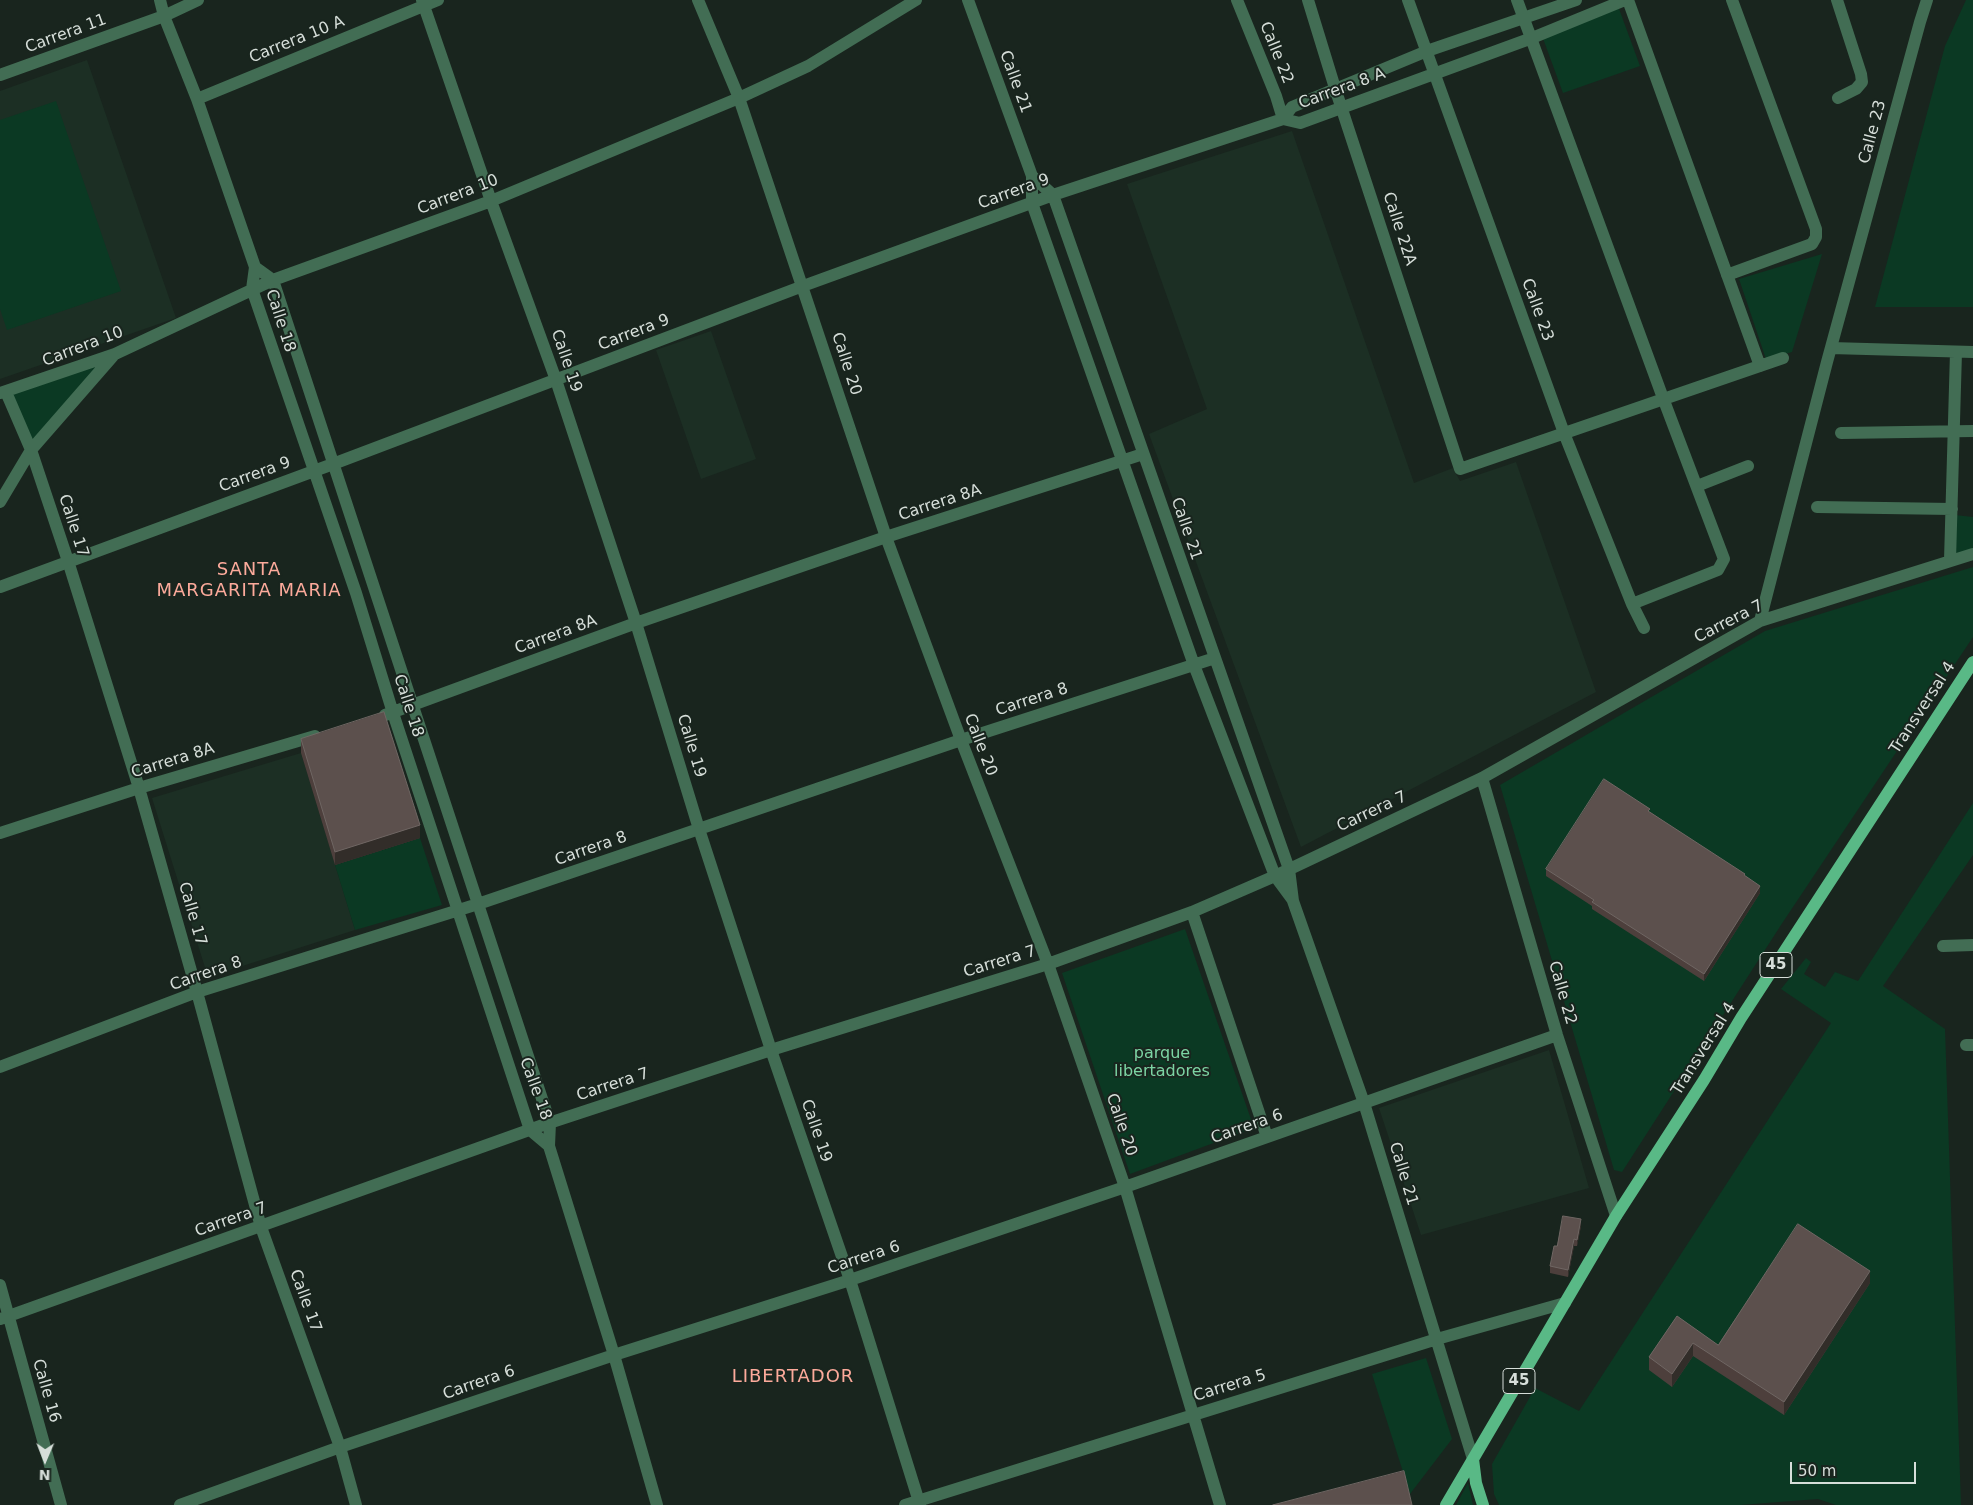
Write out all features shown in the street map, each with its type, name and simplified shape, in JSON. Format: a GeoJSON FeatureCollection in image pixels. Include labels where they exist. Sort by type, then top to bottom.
{"type":"FeatureCollection","features":[{"type":"Feature","properties":{"kind":"main road","name":"Transversal 4"},"geometry":{"type":"LineString","coordinates":[[1473,1459],[1616,1216],[1704,1080],[1741,1018],[1973,662]]}},
{"type":"Feature","properties":{"kind":"main road","name":"45"},"geometry":{"type":"LineString","coordinates":[[1446,1505],[1473,1459]]}},
{"type":"Feature","properties":{"kind":"main road"},"geometry":{"type":"LineString","coordinates":[[1473,1459],[1476,1483],[1483,1505]]}},
{"type":"Feature","properties":{"kind":"street","name":"Calle 18"},"geometry":{"type":"LineString","coordinates":[[160,0],[164,16],[197,99],[255,267],[252,289],[313,472],[356,593],[393,713],[530,1130],[549,1146]]}},
{"type":"Feature","properties":{"kind":"street","name":"Carrera 11"},"geometry":{"type":"LineString","coordinates":[[0,75],[164,16],[198,0]]}},
{"type":"Feature","properties":{"kind":"street","name":"Carrera 10 A"},"geometry":{"type":"LineString","coordinates":[[197,99],[423,2],[438,0]]}},
{"type":"Feature","properties":{"kind":"street","name":"Calle 20"},"geometry":{"type":"LineString","coordinates":[[698,0],[739,98],[886,537],[960,740],[1048,964],[1125,1187],[1220,1505]]}},
{"type":"Feature","properties":{"kind":"street","name":"Carrera 10"},"geometry":{"type":"LineString","coordinates":[[3,393],[115,354],[273,280],[491,201],[739,98],[808,66],[916,0]]}},
{"type":"Feature","properties":{"kind":"street","name":"Calle 21"},"geometry":{"type":"LineString","coordinates":[[968,0],[1032,176],[1032,203],[1194,665],[1275,876],[1293,901]]}},
{"type":"Feature","properties":{"kind":"street","name":"Calle 22"},"geometry":{"type":"LineString","coordinates":[[1236,0],[1276,96],[1283,119]]}},
{"type":"Feature","properties":{"kind":"street","name":"Calle 22A"},"geometry":{"type":"LineString","coordinates":[[1308,0],[1460,469],[1564,433]]}},
{"type":"Feature","properties":{"kind":"street","name":"Calle 23"},"geometry":{"type":"LineString","coordinates":[[1408,0],[1564,433],[1632,604],[1644,628]]}},
{"type":"Feature","properties":{"kind":"street"},"geometry":{"type":"LineString","coordinates":[[1517,0],[1724,559],[1718,570],[1632,604]]}},
{"type":"Feature","properties":{"kind":"street","name":"Carrera 8 A"},"geometry":{"type":"LineString","coordinates":[[1576,0],[1427,50],[1292,107],[1283,119],[1300,123],[1434,72],[1532,38],[1626,0]]}},
{"type":"Feature","properties":{"kind":"street"},"geometry":{"type":"LineString","coordinates":[[1626,0],[1760,366]]}},
{"type":"Feature","properties":{"kind":"street"},"geometry":{"type":"LineString","coordinates":[[1727,275],[1812,244],[1816,237],[1816,229],[1732,0]]}},
{"type":"Feature","properties":{"kind":"street"},"geometry":{"type":"LineString","coordinates":[[1837,0],[1862,82],[1856,89],[1838,98]]}},
{"type":"Feature","properties":{"kind":"street","name":"Calle 23"},"geometry":{"type":"LineString","coordinates":[[1760,622],[1831,348],[1927,0]]}},
{"type":"Feature","properties":{"kind":"street","name":"Calle 19"},"geometry":{"type":"LineString","coordinates":[[423,2],[491,201],[556,380],[636,623],[699,829],[850,1280],[919,1503]]}},
{"type":"Feature","properties":{"kind":"street","name":"Carrera 9"},"geometry":{"type":"LineString","coordinates":[[0,587],[313,472],[803,286],[1053,195],[1283,119]]}},
{"type":"Feature","properties":{"kind":"street","name":"Calle 21"},"geometry":{"type":"LineString","coordinates":[[1032,176],[1053,195],[1290,869],[1293,901],[1364,1103],[1473,1459]]}},
{"type":"Feature","properties":{"kind":"street","name":"Calle 18"},"geometry":{"type":"LineString","coordinates":[[255,267],[273,280],[550,1123],[549,1146],[614,1354],[658,1505]]}},
{"type":"Feature","properties":{"kind":"street"},"geometry":{"type":"LineString","coordinates":[[1831,348],[1973,352]]}},
{"type":"Feature","properties":{"kind":"street"},"geometry":{"type":"LineString","coordinates":[[1950,560],[1956,352]]}},
{"type":"Feature","properties":{"kind":"street"},"geometry":{"type":"LineString","coordinates":[[0,502],[31,450],[115,354]]}},
{"type":"Feature","properties":{"kind":"street"},"geometry":{"type":"LineString","coordinates":[[1564,433],[1784,358]]}},
{"type":"Feature","properties":{"kind":"street","name":"Calle 17"},"geometry":{"type":"LineString","coordinates":[[3,393],[31,450],[68,561],[139,788],[198,992],[261,1227],[340,1447],[356,1505]]}},
{"type":"Feature","properties":{"kind":"street"},"geometry":{"type":"LineString","coordinates":[[1841,433],[1973,431]]}},
{"type":"Feature","properties":{"kind":"street","name":"Carrera 8A"},"geometry":{"type":"LineString","coordinates":[[374,718],[393,713],[636,623],[886,537],[1143,454]]}},
{"type":"Feature","properties":{"kind":"street"},"geometry":{"type":"LineString","coordinates":[[1697,486],[1748,466]]}},
{"type":"Feature","properties":{"kind":"street"},"geometry":{"type":"LineString","coordinates":[[1817,507],[1952,509]]}},
{"type":"Feature","properties":{"kind":"street","name":"Carrera 7"},"geometry":{"type":"LineString","coordinates":[[4,1318],[550,1123],[772,1050],[1048,964],[1192,912],[1275,876],[1482,778],[1760,622],[1973,554]]}},
{"type":"Feature","properties":{"kind":"street"},"geometry":{"type":"LineString","coordinates":[[356,593],[374,587]]}},
{"type":"Feature","properties":{"kind":"street","name":"Carrera 8"},"geometry":{"type":"LineString","coordinates":[[0,1067],[198,992],[478,904],[960,740],[1215,658]]}},
{"type":"Feature","properties":{"kind":"street","name":"Carrera 8A"},"geometry":{"type":"LineString","coordinates":[[0,833],[139,788],[327,732]]}},
{"type":"Feature","properties":{"kind":"street","name":"Calle 22"},"geometry":{"type":"LineString","coordinates":[[1482,778],[1557,1036],[1616,1216]]}},
{"type":"Feature","properties":{"kind":"street"},"geometry":{"type":"LineString","coordinates":[[426,814],[445,808]]}},
{"type":"Feature","properties":{"kind":"street"},"geometry":{"type":"LineString","coordinates":[[1192,912],[1267,1137]]}},
{"type":"Feature","properties":{"kind":"street"},"geometry":{"type":"LineString","coordinates":[[1943,946],[1973,945]]}},
{"type":"Feature","properties":{"kind":"street"},"geometry":{"type":"LineString","coordinates":[[496,1024],[515,1018]]}},
{"type":"Feature","properties":{"kind":"street","name":"Carrera 6"},"geometry":{"type":"LineString","coordinates":[[180,1505],[340,1447],[614,1354],[850,1280],[1125,1187],[1557,1036]]}},
{"type":"Feature","properties":{"kind":"street","name":"Calle 16"},"geometry":{"type":"LineString","coordinates":[[0,1285],[4,1318],[61,1505]]}},
{"type":"Feature","properties":{"kind":"street","name":"Carrera 5"},"geometry":{"type":"LineString","coordinates":[[905,1505],[919,1503],[1194,1414],[1437,1339],[1565,1302]]}},
{"type":"Feature","properties":{"kind":"shaded area"},"geometry":{"type":"Polygon","coordinates":[[[87,60],[176,318],[0,379],[0,91],[87,60]]]}},
{"type":"Feature","properties":{"kind":"shaded area"},"geometry":{"type":"Polygon","coordinates":[[[1292,131],[1414,483],[1453,468],[1460,481],[1516,462],[1596,692],[1301,847],[1149,434],[1207,409],[1127,184],[1292,131]]]}},
{"type":"Feature","properties":{"kind":"shaded area"},"geometry":{"type":"Polygon","coordinates":[[[711,331],[756,459],[701,479],[656,350],[711,331]]]}},
{"type":"Feature","properties":{"kind":"shaded area"},"geometry":{"type":"Polygon","coordinates":[[[301,753],[355,930],[208,977],[152,798],[301,753]]]}},
{"type":"Feature","properties":{"kind":"shaded area"},"geometry":{"type":"Polygon","coordinates":[[[1549,1050],[1589,1188],[1421,1235],[1379,1108],[1549,1050]]]}},
{"type":"Feature","properties":{"kind":"green space"},"geometry":{"type":"Polygon","coordinates":[[[1966,0],[1973,0],[1973,307],[1875,307],[1945,46],[1966,0]]]}},
{"type":"Feature","properties":{"kind":"green space"},"geometry":{"type":"Polygon","coordinates":[[[1618,6],[1640,66],[1563,93],[1541,33],[1618,6]]]}},
{"type":"Feature","properties":{"kind":"green space"},"geometry":{"type":"Polygon","coordinates":[[[56,101],[121,291],[7,330],[0,309],[0,120],[56,101]]]}},
{"type":"Feature","properties":{"kind":"green space"},"geometry":{"type":"Polygon","coordinates":[[[1822,254],[1792,352],[1766,359],[1739,279],[1822,254]]]}},
{"type":"Feature","properties":{"kind":"green space"},"geometry":{"type":"Polygon","coordinates":[[[103,362],[32,443],[12,394],[103,362]]]}},
{"type":"Feature","properties":{"kind":"green space"},"geometry":{"type":"Polygon","coordinates":[[[1955,515],[1973,517],[1973,550],[1953,554],[1955,515]]]}},
{"type":"Feature","properties":{"kind":"green space"},"geometry":{"type":"Polygon","coordinates":[[[1973,567],[1973,637],[1781,925],[1622,1172],[1614,1170],[1500,785],[1765,631],[1973,567]]]}},
{"type":"Feature","properties":{"kind":"green space"},"geometry":{"type":"Polygon","coordinates":[[[1973,803],[1973,855],[1883,986],[1945,1029],[1961,1505],[1836,1505],[1818,1499],[1740,1505],[1499,1505],[1494,1494],[1492,1464],[1535,1388],[1579,1411],[1831,1023],[1781,989],[1806,958],[1811,962],[1804,974],[1825,987],[1835,972],[1858,981],[1973,803]]]}},
{"type":"Feature","properties":{"kind":"green space"},"geometry":{"type":"Polygon","coordinates":[[[420,838],[442,905],[355,930],[335,865],[420,838]]]}},
{"type":"Feature","properties":{"kind":"green space","name":"parque libertadores"},"geometry":{"type":"Polygon","coordinates":[[[1185,929],[1254,1128],[1130,1174],[1062,973],[1185,929]]]}},
{"type":"Feature","properties":{"kind":"green space"},"geometry":{"type":"Polygon","coordinates":[[[1426,1358],[1452,1439],[1410,1494],[1372,1374],[1426,1358]]]}},
{"type":"Feature","properties":{"kind":"green space"},"geometry":{"type":"Polygon","coordinates":[[[1468,1483],[1473,1505],[1456,1505],[1468,1483]]]}},
{"type":"Feature","properties":{"kind":"building"},"geometry":{"type":"Polygon","coordinates":[[[384,712],[420,825],[335,852],[301,739],[384,712]]]}},
{"type":"Feature","properties":{"kind":"building"},"geometry":{"type":"Polygon","coordinates":[[[1604,779],[1650,809],[1648,811],[1745,874],[1760,886],[1704,974],[1592,902],[1594,900],[1546,869],[1604,779]]]}},
{"type":"Feature","properties":{"kind":"building"},"geometry":{"type":"Polygon","coordinates":[[[1563,1216],[1581,1219],[1577,1240],[1574,1239],[1568,1270],[1550,1266],[1554,1246],[1557,1246],[1563,1216]]]}},
{"type":"Feature","properties":{"kind":"building"},"geometry":{"type":"Polygon","coordinates":[[[1798,1224],[1870,1271],[1784,1402],[1693,1343],[1672,1374],[1649,1357],[1677,1316],[1718,1345],[1798,1224]]]}},
{"type":"Feature","properties":{"kind":"building"},"geometry":{"type":"Polygon","coordinates":[[[1404,1471],[1412,1505],[1273,1505],[1404,1471]]]}},
{"type":"Feature","properties":{"kind":"district","name":"SANTA MARGARITA MARIA"},"geometry":{"type":"Point","coordinates":[249,580]}},
{"type":"Feature","properties":{"kind":"district","name":"LIBERTADOR"},"geometry":{"type":"Point","coordinates":[793,1377]}}]}
